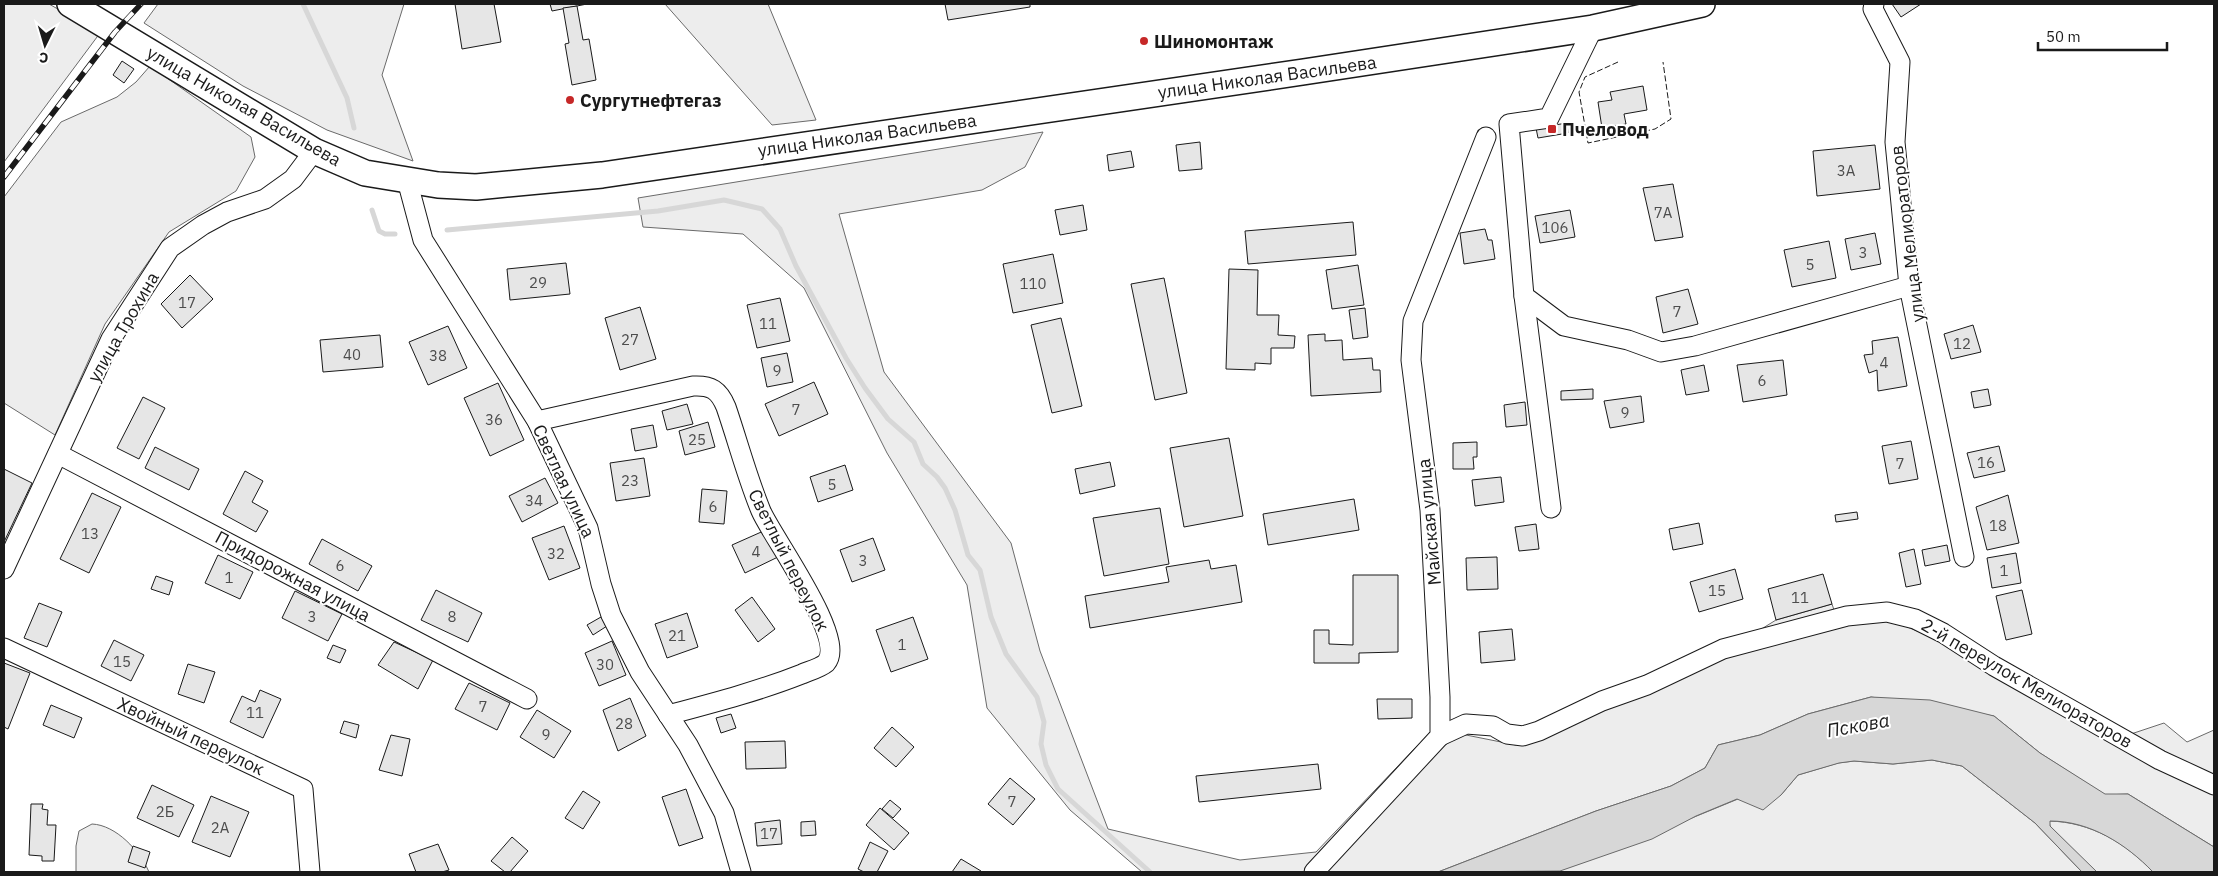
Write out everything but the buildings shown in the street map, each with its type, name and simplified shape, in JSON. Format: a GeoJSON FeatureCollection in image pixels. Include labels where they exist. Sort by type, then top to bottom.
{"type":"FeatureCollection","features":[{"type":"Feature","properties":{"kind":"main road","name":"улица Николая Васильева"},"geometry":{"type":"LineString","coordinates":[[70,4],[314,151],[365,173],[438,185],[476,187],[602,175],[1593,28],[1702,4]]}},
{"type":"Feature","properties":{"kind":"street","name":"улица Мелиораторов"},"geometry":{"type":"LineString","coordinates":[[1874,4],[1873,9],[1900,62],[1895,142],[1909,286],[1964,557]]}},
{"type":"Feature","properties":{"kind":"street"},"geometry":{"type":"LineString","coordinates":[[1551,508],[1524,296],[1509,124],[1548,118],[1593,28]]}},
{"type":"Feature","properties":{"kind":"street","name":"Майская улица"},"geometry":{"type":"LineString","coordinates":[[1440,736],[1440,697],[1430,520],[1412,360],[1413,322],[1486,136]]}},
{"type":"Feature","properties":{"kind":"street","name":"улица Трохина"},"geometry":{"type":"LineString","coordinates":[[4,569],[111,339],[170,248],[203,225],[227,212],[265,199],[293,179],[314,151]]}},
{"type":"Feature","properties":{"kind":"street","name":"Светлая улица"},"geometry":{"type":"LineString","coordinates":[[407,180],[422,240],[537,421],[588,528],[601,584],[611,615],[640,672],[688,745],[724,813],[741,872]]}},
{"type":"Feature","properties":{"kind":"street"},"geometry":{"type":"LineString","coordinates":[[1524,296],[1564,326],[1628,340],[1661,352],[1695,346],[1909,286]]}},
{"type":"Feature","properties":{"kind":"street","name":"Светлый переулок"},"geometry":{"type":"LineString","coordinates":[[537,421],[693,386],[711,387],[720,394],[726,407],[762,513],[776,540],[809,591],[827,631],[829,655],[826,662],[820,666],[776,683],[668,715]]}},
{"type":"Feature","properties":{"kind":"street","name":"Придорожная улица"},"geometry":{"type":"LineString","coordinates":[[58,454],[527,699]]}},
{"type":"Feature","properties":{"kind":"street","name":"2-й переулок Мелиораторов"},"geometry":{"type":"LineString","coordinates":[[1440,736],[1466,724],[1493,726],[1507,734],[1523,736],[1539,731],[1602,701],[1647,685],[1723,649],[1847,616],[1887,612],[1915,619],[1943,633],[1994,666],[2160,760],[2214,785]]}},
{"type":"Feature","properties":{"kind":"street","name":"Хвойный переулок"},"geometry":{"type":"LineString","coordinates":[[4,648],[303,789],[310,872]]}},
{"type":"Feature","properties":{"kind":"street"},"geometry":{"type":"LineString","coordinates":[[1314,872],[1440,736]]}},
{"type":"Feature","properties":{"kind":"shaded area"},"geometry":{"type":"Polygon","coordinates":[[[4,4],[49,4],[100,33],[4,162],[4,4]]]}},
{"type":"Feature","properties":{"kind":"shaded area"},"geometry":{"type":"Polygon","coordinates":[[[158,4],[404,4],[382,75],[413,161],[327,130],[243,86],[144,23],[158,4]]]}},
{"type":"Feature","properties":{"kind":"shaded area"},"geometry":{"type":"Polygon","coordinates":[[[665,4],[768,4],[816,120],[772,125],[665,4]]]}},
{"type":"Feature","properties":{"kind":"shaded area"},"geometry":{"type":"Polygon","coordinates":[[[150,66],[251,137],[255,157],[236,191],[169,232],[105,324],[55,435],[4,403],[4,197],[61,122],[117,97],[136,82],[150,66]]]}},
{"type":"Feature","properties":{"kind":"shaded area"},"geometry":{"type":"Polygon","coordinates":[[[1043,132],[1025,167],[982,190],[839,214],[884,372],[1011,543],[1040,651],[1108,829],[1240,860],[1316,852],[1417,746],[1440,736],[1456,733],[1516,745],[1677,681],[1776,620],[1832,604],[1838,622],[1876,614],[1939,640],[2116,739],[2164,723],[2187,742],[2214,730],[2214,847],[2128,794],[2105,795],[2040,753],[1994,716],[1871,697],[1808,714],[1760,735],[1718,745],[1705,768],[1671,786],[1596,811],[1438,872],[1142,872],[1070,810],[987,708],[967,585],[887,453],[804,288],[743,234],[643,227],[638,198],[1043,132]]]}},
{"type":"Feature","properties":{"kind":"shaded area"},"geometry":{"type":"Polygon","coordinates":[[[1932,760],[1962,766],[2035,823],[2082,872],[1555,872],[1597,857],[1738,799],[1781,795],[1798,775],[1838,763],[1854,761],[1893,764],[1932,760]]]}},
{"type":"Feature","properties":{"kind":"shaded area"},"geometry":{"type":"Polygon","coordinates":[[[2049,821],[2079,825],[2107,836],[2131,852],[2153,872],[2096,872],[2050,826],[2049,821]]]}},
{"type":"Feature","properties":{"kind":"shaded area"},"geometry":{"type":"Polygon","coordinates":[[[92,824],[110,829],[126,840],[140,856],[149,872],[76,872],[76,846],[79,831],[92,824]]]}},
{"type":"Feature","properties":{"kind":"water","name":"Пскова"},"geometry":{"type":"Polygon","coordinates":[[[1871,697],[1930,700],[1994,716],[2040,753],[2105,794],[2128,794],[2214,847],[2214,872],[2153,872],[2131,852],[2106,836],[2079,825],[2050,821],[2050,826],[2097,872],[2082,872],[2035,823],[1962,766],[1932,760],[1893,764],[1854,761],[1839,763],[1798,775],[1781,795],[1763,810],[1737,799],[1696,816],[1652,839],[1560,871],[1438,872],[1596,811],[1671,786],[1705,768],[1718,745],[1760,735],[1808,714],[1871,697]]]}},
{"type":"Feature","properties":{"kind":"waterway"},"geometry":{"type":"LineString","coordinates":[[303,4],[347,98],[354,128]]}},
{"type":"Feature","properties":{"kind":"waterway"},"geometry":{"type":"LineString","coordinates":[[447,230],[658,211],[724,200],[762,209],[780,229],[796,266],[846,358],[865,388],[888,419],[914,442],[923,464],[937,477],[945,488],[955,510],[968,555],[980,570],[991,617],[1006,654],[1037,697],[1044,722],[1041,744],[1046,765],[1058,789],[1150,872]]}},
{"type":"Feature","properties":{"kind":"waterway"},"geometry":{"type":"LineString","coordinates":[[372,210],[379,231],[385,234],[395,234]]}},
{"type":"Feature","properties":{"kind":"railway"},"geometry":{"type":"LineString","coordinates":[[4,177],[115,32],[141,4]]}},
{"type":"Feature","properties":{"kind":"fence"},"geometry":{"type":"LineString","coordinates":[[1618,62],[1585,77],[1579,92],[1588,143],[1655,129],[1671,119],[1663,62]]}},
{"type":"Feature","properties":{"kind":"place","name":"Шиномонтаж"},"geometry":{"type":"Point","coordinates":[1144,41]}},
{"type":"Feature","properties":{"kind":"place","name":"Сургутнефтегаз"},"geometry":{"type":"Point","coordinates":[570,100]}},
{"type":"Feature","properties":{"kind":"place","name":"Пчеловод"},"geometry":{"type":"Point","coordinates":[1552,129]}}]}
